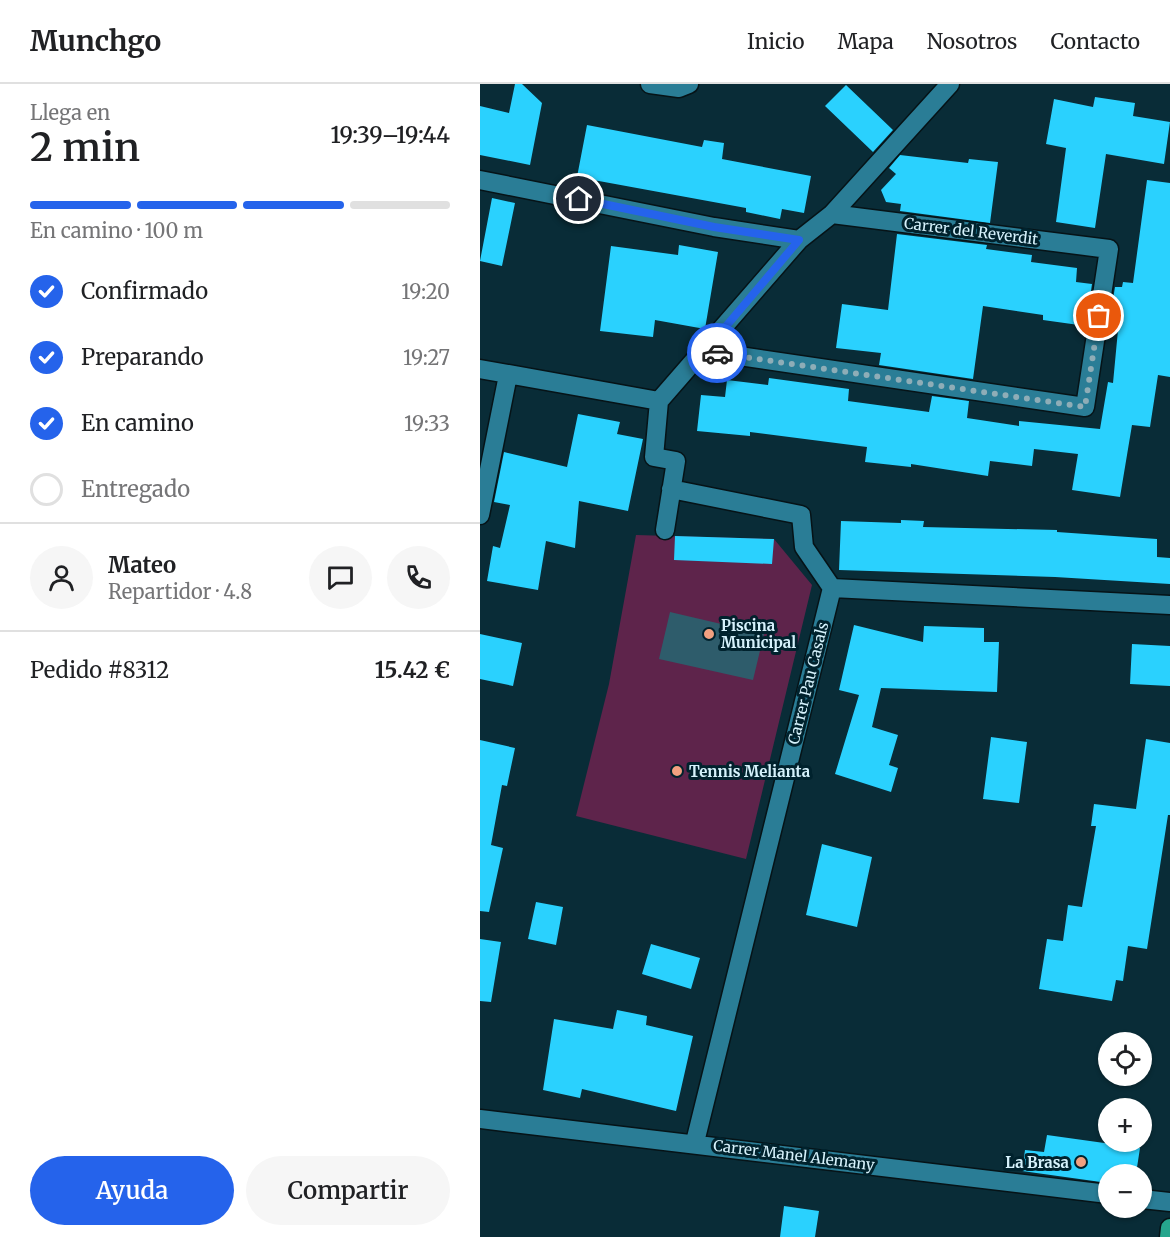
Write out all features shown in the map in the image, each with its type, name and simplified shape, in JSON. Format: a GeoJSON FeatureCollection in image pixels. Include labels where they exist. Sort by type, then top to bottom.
{"type":"FeatureCollection","features":[{"type":"Feature","properties":{"kind":"main road"},"geometry":{"type":"LineString","coordinates":[[1169,1237],[1170,1228]]}},
{"type":"Feature","properties":{"kind":"street"},"geometry":{"type":"LineString","coordinates":[[650,84],[679,88],[689,84]]}},
{"type":"Feature","properties":{"kind":"street"},"geometry":{"type":"LineString","coordinates":[[665,530],[675,461],[654,457],[659,401],[705,351],[799,240],[832,214],[950,84]]}},
{"type":"Feature","properties":{"kind":"street"},"geometry":{"type":"LineString","coordinates":[[480,180],[714,227],[799,240]]}},
{"type":"Feature","properties":{"kind":"street","name":"Carrer del Reverdit"},"geometry":{"type":"LineString","coordinates":[[705,351],[1085,407],[1110,249],[832,214]]}},
{"type":"Feature","properties":{"kind":"street"},"geometry":{"type":"LineString","coordinates":[[480,369],[659,401]]}},
{"type":"Feature","properties":{"kind":"street"},"geometry":{"type":"LineString","coordinates":[[480,515],[508,375]]}},
{"type":"Feature","properties":{"kind":"street"},"geometry":{"type":"LineString","coordinates":[[671,489],[801,515],[804,547],[832,588],[1170,605]]}},
{"type":"Feature","properties":{"kind":"street","name":"Carrer Pau Casals"},"geometry":{"type":"LineString","coordinates":[[695,1142],[832,588]]}},
{"type":"Feature","properties":{"kind":"street","name":"Carrer Manel Alemany"},"geometry":{"type":"LineString","coordinates":[[480,1119],[695,1142],[1098,1193]]}},
{"type":"Feature","properties":{"kind":"street"},"geometry":{"type":"LineString","coordinates":[[1152,1199],[1170,1202]]}},
{"type":"Feature","properties":{"kind":"shaded area"},"geometry":{"type":"Polygon","coordinates":[[[636,535],[774,539],[812,585],[746,859],[576,816],[609,684],[636,535]]]}},
{"type":"Feature","properties":{"kind":"water"},"geometry":{"type":"Polygon","coordinates":[[[670,612],[764,634],[753,680],[659,659],[670,612]]]}},
{"type":"Feature","properties":{"kind":"building"},"geometry":{"type":"Polygon","coordinates":[[[515,84],[522,84],[542,103],[530,165],[480,155],[480,106],[509,113],[515,84]]]}},
{"type":"Feature","properties":{"kind":"building"},"geometry":{"type":"Polygon","coordinates":[[[846,85],[893,130],[873,152],[825,106],[846,85]]]}},
{"type":"Feature","properties":{"kind":"building"},"geometry":{"type":"Polygon","coordinates":[[[1095,97],[1135,103],[1133,116],[1170,122],[1164,164],[1106,154],[1095,228],[1056,222],[1066,148],[1046,144],[1054,99],[1093,107],[1095,97]]]}},
{"type":"Feature","properties":{"kind":"building"},"geometry":{"type":"Polygon","coordinates":[[[587,125],[702,147],[704,140],[724,143],[722,159],[811,176],[804,213],[782,209],[780,219],[746,212],[746,208],[577,177],[587,125]]]}},
{"type":"Feature","properties":{"kind":"building"},"geometry":{"type":"Polygon","coordinates":[[[900,155],[968,163],[969,159],[998,162],[990,223],[900,211],[901,204],[886,202],[881,190],[896,174],[889,168],[900,155]]]}},
{"type":"Feature","properties":{"kind":"building"},"geometry":{"type":"Polygon","coordinates":[[[1147,180],[1170,183],[1170,377],[1158,375],[1150,427],[1132,425],[1120,497],[1072,490],[1078,454],[1034,449],[1032,466],[990,461],[988,476],[911,464],[911,467],[865,462],[867,447],[750,432],[750,436],[697,431],[701,395],[725,397],[727,380],[768,385],[769,378],[849,389],[848,401],[929,412],[932,396],[969,401],[967,418],[1019,426],[1019,421],[1100,429],[1108,382],[1113,383],[1118,330],[1108,329],[1115,287],[1122,287],[1123,282],[1133,283],[1147,180]]]}},
{"type":"Feature","properties":{"kind":"building"},"geometry":{"type":"Polygon","coordinates":[[[492,198],[515,203],[502,266],[480,261],[492,198]]]}},
{"type":"Feature","properties":{"kind":"building"},"geometry":{"type":"Polygon","coordinates":[[[897,234],[987,245],[986,249],[1032,255],[1031,262],[1077,268],[1076,282],[1092,284],[1086,326],[1043,320],[1043,315],[983,306],[973,379],[879,365],[881,353],[836,348],[842,304],[888,310],[897,234]]]}},
{"type":"Feature","properties":{"kind":"building"},"geometry":{"type":"Polygon","coordinates":[[[679,245],[718,252],[705,329],[655,320],[653,337],[600,331],[611,246],[678,255],[679,245]]]}},
{"type":"Feature","properties":{"kind":"building"},"geometry":{"type":"Polygon","coordinates":[[[578,414],[620,422],[617,434],[643,439],[628,511],[579,501],[575,548],[546,541],[538,590],[487,581],[493,546],[500,548],[510,505],[494,502],[504,452],[567,467],[578,414]]]}},
{"type":"Feature","properties":{"kind":"building"},"geometry":{"type":"Polygon","coordinates":[[[901,520],[924,521],[923,527],[1057,530],[1057,532],[1157,539],[1157,557],[1170,558],[1170,584],[1055,577],[839,570],[841,521],[901,523],[901,520]]]}},
{"type":"Feature","properties":{"kind":"building"},"geometry":{"type":"Polygon","coordinates":[[[675,536],[774,539],[772,564],[674,560],[675,536]]]}},
{"type":"Feature","properties":{"kind":"building"},"geometry":{"type":"Polygon","coordinates":[[[854,625],[923,642],[924,626],[984,628],[984,642],[999,642],[997,692],[881,688],[872,727],[898,735],[889,765],[898,768],[891,792],[835,774],[859,695],[839,690],[854,625]]]}},
{"type":"Feature","properties":{"kind":"building"},"geometry":{"type":"Polygon","coordinates":[[[480,634],[522,643],[513,686],[480,679],[480,634]]]}},
{"type":"Feature","properties":{"kind":"building"},"geometry":{"type":"Polygon","coordinates":[[[1132,644],[1170,646],[1170,686],[1130,684],[1132,644]]]}},
{"type":"Feature","properties":{"kind":"building"},"geometry":{"type":"Polygon","coordinates":[[[991,737],[1027,742],[1019,803],[983,799],[991,737]]]}},
{"type":"Feature","properties":{"kind":"building"},"geometry":{"type":"Polygon","coordinates":[[[1146,739],[1170,743],[1170,815],[1168,815],[1147,949],[1128,946],[1123,981],[1116,980],[1112,1001],[1039,989],[1047,939],[1063,941],[1068,905],[1082,907],[1096,826],[1091,826],[1094,804],[1136,809],[1146,739]]]}},
{"type":"Feature","properties":{"kind":"building"},"geometry":{"type":"Polygon","coordinates":[[[480,740],[515,748],[507,786],[502,785],[491,845],[503,848],[489,912],[480,911],[480,740]]]}},
{"type":"Feature","properties":{"kind":"building"},"geometry":{"type":"Polygon","coordinates":[[[822,844],[872,857],[857,927],[806,915],[822,844]]]}},
{"type":"Feature","properties":{"kind":"building"},"geometry":{"type":"Polygon","coordinates":[[[536,902],[563,907],[556,945],[528,939],[536,902]]]}},
{"type":"Feature","properties":{"kind":"building"},"geometry":{"type":"Polygon","coordinates":[[[480,939],[501,942],[491,1002],[480,1001],[480,939]]]}},
{"type":"Feature","properties":{"kind":"building"},"geometry":{"type":"Polygon","coordinates":[[[651,944],[700,958],[691,989],[642,974],[651,944]]]}},
{"type":"Feature","properties":{"kind":"building"},"geometry":{"type":"Polygon","coordinates":[[[617,1010],[647,1016],[646,1025],[693,1036],[676,1111],[582,1089],[580,1098],[543,1090],[554,1019],[613,1029],[617,1010]]]}},
{"type":"Feature","properties":{"kind":"building","name":"La Brasa"},"geometry":{"type":"Polygon","coordinates":[[[1047,1135],[1098,1142],[1098,1152],[1139,1152],[1138,1164],[1098,1164],[1098,1182],[1022,1171],[1025,1150],[1044,1152],[1047,1135]]]}},
{"type":"Feature","properties":{"kind":"building"},"geometry":{"type":"Polygon","coordinates":[[[784,1206],[819,1211],[815,1237],[780,1237],[784,1206]]]}},
{"type":"Feature","properties":{"kind":"way so far"},"geometry":{"type":"LineString","coordinates":[[717,353],[1085,407],[1099,316]]}},
{"type":"Feature","properties":{"kind":"place","name":"Piscina Municipal"},"geometry":{"type":"Point","coordinates":[709,634]}},
{"type":"Feature","properties":{"kind":"place","name":"Tennis Melianta"},"geometry":{"type":"Point","coordinates":[677,771]}},
{"type":"Feature","properties":{"kind":"place","name":"La Brasa"},"geometry":{"type":"Point","coordinates":[1081,1162]}},
{"type":"Feature","properties":{"kind":"route"},"geometry":{"type":"LineString","coordinates":[[579,199],[714,227],[799,240],[705,351],[717,353]]}}]}
